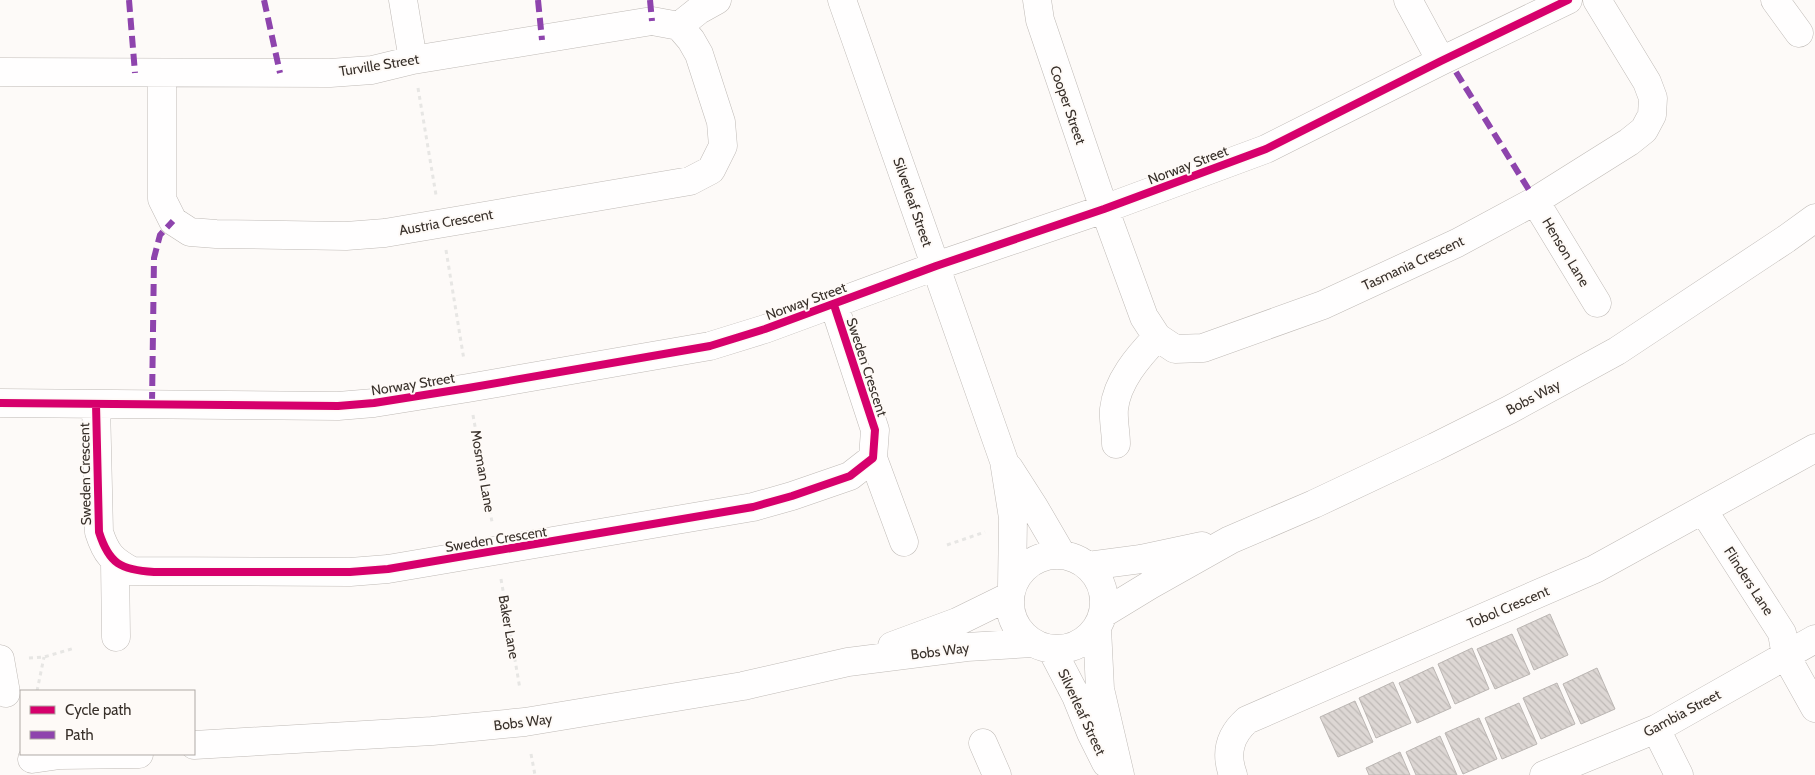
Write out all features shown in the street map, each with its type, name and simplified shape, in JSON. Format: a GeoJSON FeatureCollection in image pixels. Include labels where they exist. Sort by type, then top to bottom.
{"type":"FeatureCollection","features":[{"type":"Feature","properties":{"kind":"street"},"geometry":{"type":"LineString","coordinates":[[403,0],[415,73]]}},
{"type":"Feature","properties":{"kind":"street"},"geometry":{"type":"LineString","coordinates":[[679,26],[699,10],[717,0]]}},
{"type":"Feature","properties":{"kind":"street","name":"Silverleaf Street"},"geometry":{"type":"LineString","coordinates":[[842,0],[1004,461]]}},
{"type":"Feature","properties":{"kind":"street","name":"Cooper Street"},"geometry":{"type":"LineString","coordinates":[[1037,0],[1040,20],[1104,209]]}},
{"type":"Feature","properties":{"kind":"street"},"geometry":{"type":"LineString","coordinates":[[1408,0],[1441,61]]}},
{"type":"Feature","properties":{"kind":"street","name":"Norway Street"},"geometry":{"type":"LineString","coordinates":[[0,403],[338,406],[478,386],[710,346],[834,305],[936,266],[1104,209],[1266,149],[1568,0]]}},
{"type":"Feature","properties":{"kind":"street","name":"Tasmania Crescent"},"geometry":{"type":"LineString","coordinates":[[1104,209],[1144,317],[1157,337],[1175,349],[1203,348],[1323,305],[1457,243],[1535,201],[1629,142],[1644,130],[1652,115],[1652,98],[1647,82],[1596,0]]}},
{"type":"Feature","properties":{"kind":"street"},"geometry":{"type":"LineString","coordinates":[[1775,0],[1799,34]]}},
{"type":"Feature","properties":{"kind":"street","name":"Turville Street"},"geometry":{"type":"LineString","coordinates":[[0,72],[330,73],[372,70],[415,73],[652,21],[679,26]]}},
{"type":"Feature","properties":{"kind":"street","name":"Austria Crescent"},"geometry":{"type":"LineString","coordinates":[[162,73],[162,199],[173,221],[190,232],[216,234],[346,236],[385,233],[690,181],[710,170],[723,146],[721,122],[699,54],[691,40],[679,26]]}},
{"type":"Feature","properties":{"kind":"street","name":"Henson Lane"},"geometry":{"type":"LineString","coordinates":[[1535,201],[1597,303]]}},
{"type":"Feature","properties":{"kind":"street","name":"Bobs Way"},"geometry":{"type":"LineString","coordinates":[[1100,621],[1150,584],[1230,540],[1314,504],[1435,447],[1617,351],[1815,218]]}},
{"type":"Feature","properties":{"kind":"street","name":"Sweden Crescent"},"geometry":{"type":"LineString","coordinates":[[96,404],[99,532],[104,549],[115,562],[132,571],[154,572],[350,572],[388,568],[753,507],[850,476],[873,458],[875,430],[834,305]]}},
{"type":"Feature","properties":{"kind":"street"},"geometry":{"type":"LineString","coordinates":[[1116,444],[1114,409],[1121,383],[1141,354],[1157,337]]}},
{"type":"Feature","properties":{"kind":"street","name":"Tobol Crescent"},"geometry":{"type":"LineString","coordinates":[[1233,775],[1229,759],[1229,747],[1233,736],[1247,720],[1595,569],[1815,448]]}},
{"type":"Feature","properties":{"kind":"street"},"geometry":{"type":"LineString","coordinates":[[873,458],[904,542]]}},
{"type":"Feature","properties":{"kind":"street"},"geometry":{"type":"LineString","coordinates":[[1004,461],[1062,555]]}},
{"type":"Feature","properties":{"kind":"street"},"geometry":{"type":"LineString","coordinates":[[1004,461],[1013,518],[1011,592],[1011,615],[1019,631],[1042,647],[1064,650],[1077,646],[1088,638],[1100,621],[1105,596],[1099,579],[1088,566],[1076,558],[1062,555],[1043,557],[1026,566],[1017,575],[1011,592]]}},
{"type":"Feature","properties":{"kind":"street","name":"Flinders Lane"},"geometry":{"type":"LineString","coordinates":[[1703,510],[1782,633],[1786,656],[1815,708]]}},
{"type":"Feature","properties":{"kind":"street","name":"Bobs Way"},"geometry":{"type":"LineString","coordinates":[[1088,566],[1141,559],[1230,540]]}},
{"type":"Feature","properties":{"kind":"street"},"geometry":{"type":"LineString","coordinates":[[115,562],[116,637]]}},
{"type":"Feature","properties":{"kind":"street","name":"Bobs Way"},"geometry":{"type":"LineString","coordinates":[[848,662],[958,622],[1011,592]]}},
{"type":"Feature","properties":{"kind":"street","name":"Silverleaf Street"},"geometry":{"type":"LineString","coordinates":[[1100,621],[1100,689],[1120,775]]}},
{"type":"Feature","properties":{"kind":"street","name":"Gambia Street"},"geometry":{"type":"LineString","coordinates":[[1544,775],[1656,729],[1815,639]]}},
{"type":"Feature","properties":{"kind":"street","name":"Bobs Way"},"geometry":{"type":"LineString","coordinates":[[195,745],[432,731],[526,722],[743,686],[848,662],[967,647],[1042,647]]}},
{"type":"Feature","properties":{"kind":"street","name":"Silverleaf Street"},"geometry":{"type":"LineString","coordinates":[[1042,647],[1076,696],[1091,733],[1112,775]]}},
{"type":"Feature","properties":{"kind":"street"},"geometry":{"type":"LineString","coordinates":[[9,696],[10,659]]}},
{"type":"Feature","properties":{"kind":"street"},"geometry":{"type":"LineString","coordinates":[[1656,729],[1679,775]]}},
{"type":"Feature","properties":{"kind":"street"},"geometry":{"type":"LineString","coordinates":[[983,743],[997,775]]}},
{"type":"Feature","properties":{"kind":"street"},"geometry":{"type":"LineString","coordinates":[[28,763],[60,755]]}},
{"type":"Feature","properties":{"kind":"path"},"geometry":{"type":"LineString","coordinates":[[415,73],[437,201]]}},
{"type":"Feature","properties":{"kind":"path"},"geometry":{"type":"LineString","coordinates":[[445,246],[464,364]]}},
{"type":"Feature","properties":{"kind":"path"},"geometry":{"type":"LineString","coordinates":[[947,544],[990,530]]}},
{"type":"Feature","properties":{"kind":"path"},"geometry":{"type":"LineString","coordinates":[[10,659],[44,657],[75,648]]}},
{"type":"Feature","properties":{"kind":"path"},"geometry":{"type":"LineString","coordinates":[[37,690],[44,657]]}},
{"type":"Feature","properties":{"kind":"path"},"geometry":{"type":"LineString","coordinates":[[531,754],[535,775]]}},
{"type":"Feature","properties":{"kind":"building"},"geometry":{"type":"Polygon","coordinates":[[[1550,614],[1568,655],[1534,670],[1517,629],[1550,614]]]}},
{"type":"Feature","properties":{"kind":"building"},"geometry":{"type":"Polygon","coordinates":[[[1512,634],[1530,674],[1495,689],[1477,649],[1512,634]]]}},
{"type":"Feature","properties":{"kind":"building"},"geometry":{"type":"Polygon","coordinates":[[[1472,648],[1489,689],[1455,704],[1438,664],[1472,648]]]}},
{"type":"Feature","properties":{"kind":"building"},"geometry":{"type":"Polygon","coordinates":[[[1433,667],[1451,708],[1417,723],[1399,683],[1433,667]]]}},
{"type":"Feature","properties":{"kind":"building"},"geometry":{"type":"Polygon","coordinates":[[[1597,668],[1615,709],[1581,724],[1563,684],[1597,668]]]}},
{"type":"Feature","properties":{"kind":"building"},"geometry":{"type":"Polygon","coordinates":[[[1393,682],[1411,723],[1376,738],[1359,698],[1393,682]]]}},
{"type":"Feature","properties":{"kind":"building"},"geometry":{"type":"Polygon","coordinates":[[[1557,683],[1575,724],[1541,739],[1523,698],[1557,683]]]}},
{"type":"Feature","properties":{"kind":"building"},"geometry":{"type":"Polygon","coordinates":[[[1355,701],[1373,742],[1338,757],[1320,717],[1355,701]]]}},
{"type":"Feature","properties":{"kind":"building"},"geometry":{"type":"Polygon","coordinates":[[[1519,703],[1537,744],[1502,759],[1485,718],[1519,703]]]}},
{"type":"Feature","properties":{"kind":"building"},"geometry":{"type":"Polygon","coordinates":[[[1479,718],[1497,759],[1463,774],[1445,733],[1479,718]]]}},
{"type":"Feature","properties":{"kind":"building"},"geometry":{"type":"Polygon","coordinates":[[[1440,736],[1457,775],[1416,775],[1406,752],[1440,736]]]}},
{"type":"Feature","properties":{"kind":"building"},"geometry":{"type":"Polygon","coordinates":[[[1400,752],[1410,775],[1369,775],[1366,768],[1400,752]]]}},
{"type":"Feature","properties":{"kind":"marked path"},"geometry":{"type":"LineString","coordinates":[[129,0],[135,73]]}},
{"type":"Feature","properties":{"kind":"marked path"},"geometry":{"type":"LineString","coordinates":[[264,0],[280,73]]}},
{"type":"Feature","properties":{"kind":"marked path"},"geometry":{"type":"LineString","coordinates":[[538,0],[542,40]]}},
{"type":"Feature","properties":{"kind":"marked path"},"geometry":{"type":"LineString","coordinates":[[650,0],[652,21]]}},
{"type":"Feature","properties":{"kind":"marked path"},"geometry":{"type":"LineString","coordinates":[[1456,72],[1529,190]]}},
{"type":"Feature","properties":{"kind":"marked path"},"geometry":{"type":"LineString","coordinates":[[152,404],[154,258],[160,235],[173,221]]}},
{"type":"Feature","properties":{"kind":"cycle path"},"geometry":{"type":"LineString","coordinates":[[0,403],[338,406],[374,403],[468,388],[710,346],[765,329],[936,266],[1104,209],[1266,149],[1568,0]]}},
{"type":"Feature","properties":{"kind":"cycle path"},"geometry":{"type":"LineString","coordinates":[[96,404],[99,532],[112,558],[125,567],[154,572],[350,572],[388,569],[753,507],[850,476],[873,458],[875,430],[834,305]]}}]}
